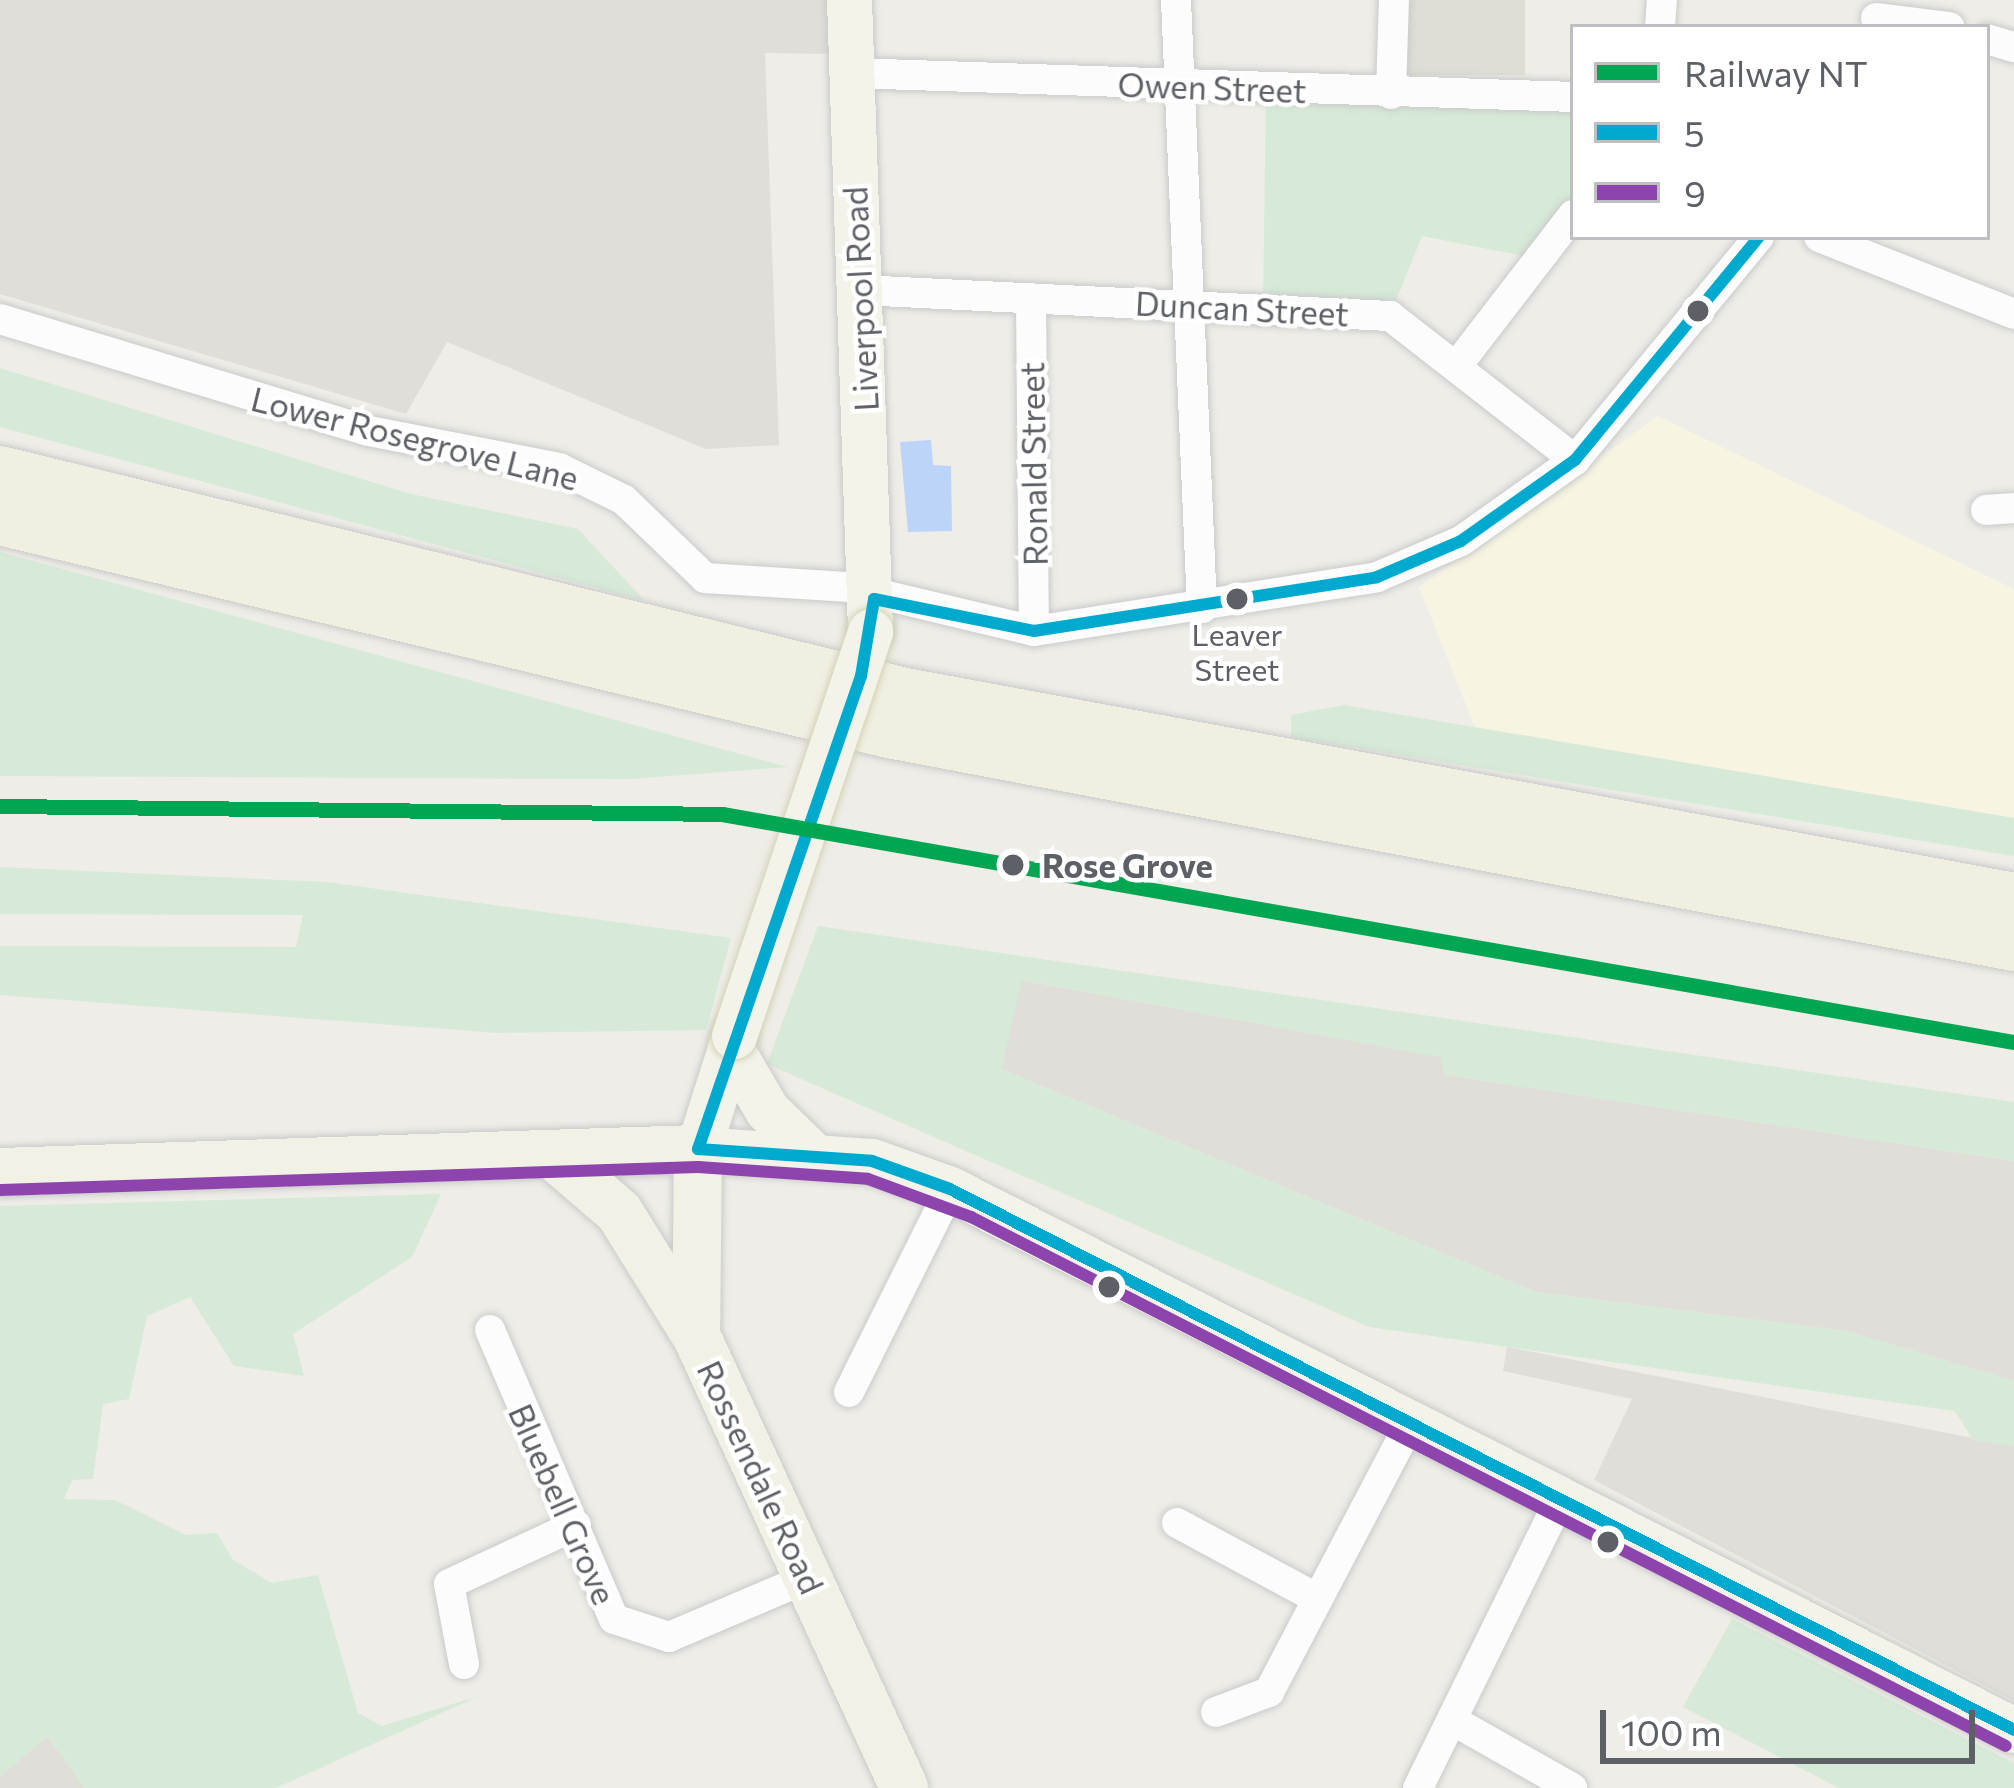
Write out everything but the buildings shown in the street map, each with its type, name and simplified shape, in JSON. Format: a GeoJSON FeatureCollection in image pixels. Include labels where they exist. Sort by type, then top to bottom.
{"type":"FeatureCollection","features":[{"type":"Feature","properties":{"kind":"highway"},"geometry":{"type":"LineString","coordinates":[[0,473],[905,695],[2014,900]]}},
{"type":"Feature","properties":{"kind":"highway"},"geometry":{"type":"LineString","coordinates":[[0,518],[889,731],[2014,944]]}},
{"type":"Feature","properties":{"kind":"highway"},"geometry":{"type":"LineString","coordinates":[[1772,857],[2014,879]]}},
{"type":"Feature","properties":{"kind":"highway"},"geometry":{"type":"LineString","coordinates":[[0,1172],[698,1149]]}},
{"type":"Feature","properties":{"kind":"highway","name":"Rossendale Road"},"geometry":{"type":"LineString","coordinates":[[698,1149],[696,1335],[904,1788]]}},
{"type":"Feature","properties":{"kind":"highway"},"geometry":{"type":"LineString","coordinates":[[555,1157],[620,1212],[696,1335]]}},
{"type":"Feature","properties":{"kind":"main road","name":"Liverpool Road"},"geometry":{"type":"LineString","coordinates":[[849,0],[872,615]]}},
{"type":"Feature","properties":{"kind":"main road"},"geometry":{"type":"LineString","coordinates":[[872,615],[698,1149],[810,1151],[950,1189],[2014,1730]]}},
{"type":"Feature","properties":{"kind":"main road"},"geometry":{"type":"LineString","coordinates":[[732,1042],[767,1110],[810,1151]]}},
{"type":"Feature","properties":{"kind":"street"},"geometry":{"type":"LineString","coordinates":[[1176,0],[1181,304],[1202,608]]}},
{"type":"Feature","properties":{"kind":"street"},"geometry":{"type":"LineString","coordinates":[[1391,94],[1394,0]]}},
{"type":"Feature","properties":{"kind":"street"},"geometry":{"type":"LineString","coordinates":[[1876,15],[1931,24]]}},
{"type":"Feature","properties":{"kind":"street","name":"Owen Street"},"geometry":{"type":"LineString","coordinates":[[851,73],[1570,97]]}},
{"type":"Feature","properties":{"kind":"street"},"geometry":{"type":"LineString","coordinates":[[1459,363],[1570,219]]}},
{"type":"Feature","properties":{"kind":"street","name":"Lower Rosegrove Lane"},"geometry":{"type":"LineString","coordinates":[[0,319],[368,431],[559,468],[624,500],[705,578],[850,587],[872,615],[1034,631],[1377,577],[1461,541],[1575,460],[1757,240]]}},
{"type":"Feature","properties":{"kind":"street"},"geometry":{"type":"LineString","coordinates":[[1828,240],[2010,302]]}},
{"type":"Feature","properties":{"kind":"street","name":"Duncan Street"},"geometry":{"type":"LineString","coordinates":[[860,290],[1390,316],[1459,363],[1575,460]]}},
{"type":"Feature","properties":{"kind":"street","name":"Ronald Street"},"geometry":{"type":"LineString","coordinates":[[1031,298],[1034,631]]}},
{"type":"Feature","properties":{"kind":"street"},"geometry":{"type":"LineString","coordinates":[[849,1392],[950,1189]]}},
{"type":"Feature","properties":{"kind":"street","name":"Bluebell Grove"},"geometry":{"type":"LineString","coordinates":[[490,1330],[614,1619],[638,1633],[669,1637],[806,1579]]}},
{"type":"Feature","properties":{"kind":"street"},"geometry":{"type":"LineString","coordinates":[[1216,1712],[1269,1692],[1410,1424]]}},
{"type":"Feature","properties":{"kind":"street"},"geometry":{"type":"LineString","coordinates":[[1418,1788],[1559,1502]]}},
{"type":"Feature","properties":{"kind":"street"},"geometry":{"type":"LineString","coordinates":[[1177,1523],[1318,1600]]}},
{"type":"Feature","properties":{"kind":"street"},"geometry":{"type":"LineString","coordinates":[[464,1664],[448,1584],[576,1525]]}},
{"type":"Feature","properties":{"kind":"street"},"geometry":{"type":"LineString","coordinates":[[1452,1720],[1572,1788]]}},
{"type":"Feature","properties":{"kind":"shaded area"},"geometry":{"type":"Polygon","coordinates":[[[0,0],[834,0],[836,54],[765,53],[779,445],[706,449],[447,342],[406,414],[0,294],[0,0]]]}},
{"type":"Feature","properties":{"kind":"shaded area"},"geometry":{"type":"Polygon","coordinates":[[[1406,0],[1525,0],[1525,75],[1406,75],[1406,0]]]}},
{"type":"Feature","properties":{"kind":"shaded area"},"geometry":{"type":"Polygon","coordinates":[[[1658,416],[2014,589],[2014,818],[1476,730],[1419,587],[1658,416]]]}},
{"type":"Feature","properties":{"kind":"shaded area"},"geometry":{"type":"Polygon","coordinates":[[[1021,980],[1441,1057],[1444,1073],[1479,1080],[2014,1161],[2014,1381],[1846,1331],[1536,1292],[1001,1069],[1021,980]]]}},
{"type":"Feature","properties":{"kind":"shaded area"},"geometry":{"type":"Polygon","coordinates":[[[1507,1347],[2014,1446],[2014,1701],[1594,1480],[1632,1399],[1503,1371],[1507,1347]]]}},
{"type":"Feature","properties":{"kind":"shaded area"},"geometry":{"type":"Polygon","coordinates":[[[48,1736],[84,1788],[0,1788],[0,1776],[48,1736]]]}},
{"type":"Feature","properties":{"kind":"green space"},"geometry":{"type":"Polygon","coordinates":[[[1266,89],[1570,97],[1570,219],[1539,259],[1422,236],[1390,316],[1263,309],[1266,89]]]}},
{"type":"Feature","properties":{"kind":"green space"},"geometry":{"type":"Polygon","coordinates":[[[0,368],[411,494],[578,529],[645,601],[0,427],[0,368]]]}},
{"type":"Feature","properties":{"kind":"green space"},"geometry":{"type":"Polygon","coordinates":[[[0,552],[788,767],[631,779],[0,776],[0,552]]]}},
{"type":"Feature","properties":{"kind":"green space"},"geometry":{"type":"Polygon","coordinates":[[[1344,705],[2014,818],[2014,856],[1291,737],[1291,715],[1344,705]]]}},
{"type":"Feature","properties":{"kind":"green space"},"geometry":{"type":"Polygon","coordinates":[[[0,867],[327,882],[731,938],[706,1030],[498,1033],[0,995],[0,946],[296,947],[303,915],[0,914],[0,867]]]}},
{"type":"Feature","properties":{"kind":"green space"},"geometry":{"type":"Polygon","coordinates":[[[818,926],[2014,1102],[2014,1161],[1479,1080],[1444,1073],[1440,1057],[1022,980],[1001,1069],[1536,1292],[1846,1331],[2014,1381],[2014,1446],[1973,1440],[1955,1411],[1369,1327],[767,1064],[818,926]]]}},
{"type":"Feature","properties":{"kind":"green space"},"geometry":{"type":"Polygon","coordinates":[[[441,1194],[412,1257],[293,1334],[304,1376],[234,1366],[190,1297],[147,1316],[129,1399],[103,1404],[93,1479],[72,1480],[64,1499],[115,1500],[186,1535],[217,1533],[233,1560],[272,1583],[318,1575],[358,1713],[382,1726],[479,1696],[276,1788],[84,1788],[48,1736],[0,1776],[0,1206],[441,1194]]]}},
{"type":"Feature","properties":{"kind":"green space"},"geometry":{"type":"Polygon","coordinates":[[[1732,1619],[2014,1763],[2014,1788],[1839,1788],[1683,1707],[1732,1619]]]}},
{"type":"Feature","properties":{"kind":"water"},"geometry":{"type":"Polygon","coordinates":[[[931,440],[933,465],[951,466],[952,531],[908,532],[900,442],[931,440]]]}},
{"type":"Feature","properties":{"kind":"rail line","name":"NT"},"geometry":{"type":"LineString","coordinates":[[0,806],[722,814],[2014,1042]]}},
{"type":"Feature","properties":{"kind":"transit line","name":"5"},"geometry":{"type":"LineString","coordinates":[[874,599],[1034,631],[1377,577],[1461,541],[1575,460],[1757,240]]}},
{"type":"Feature","properties":{"kind":"transit line","name":"5"},"geometry":{"type":"LineString","coordinates":[[698,1149],[861,676],[874,599]]}},
{"type":"Feature","properties":{"kind":"transit line","name":"5"},"geometry":{"type":"LineString","coordinates":[[698,1149],[872,1161],[950,1189],[2014,1730]]}},
{"type":"Feature","properties":{"kind":"transit line","name":"9"},"geometry":{"type":"LineString","coordinates":[[1,1190],[698,1167],[868,1179],[971,1217],[2006,1746]]}},
{"type":"Feature","properties":{"kind":"place","name":"Leaver Street"},"geometry":{"type":"Point","coordinates":[1237,599]}},
{"type":"Feature","properties":{"kind":"place","name":"Rose Grove"},"geometry":{"type":"Point","coordinates":[1013,865]}}]}
